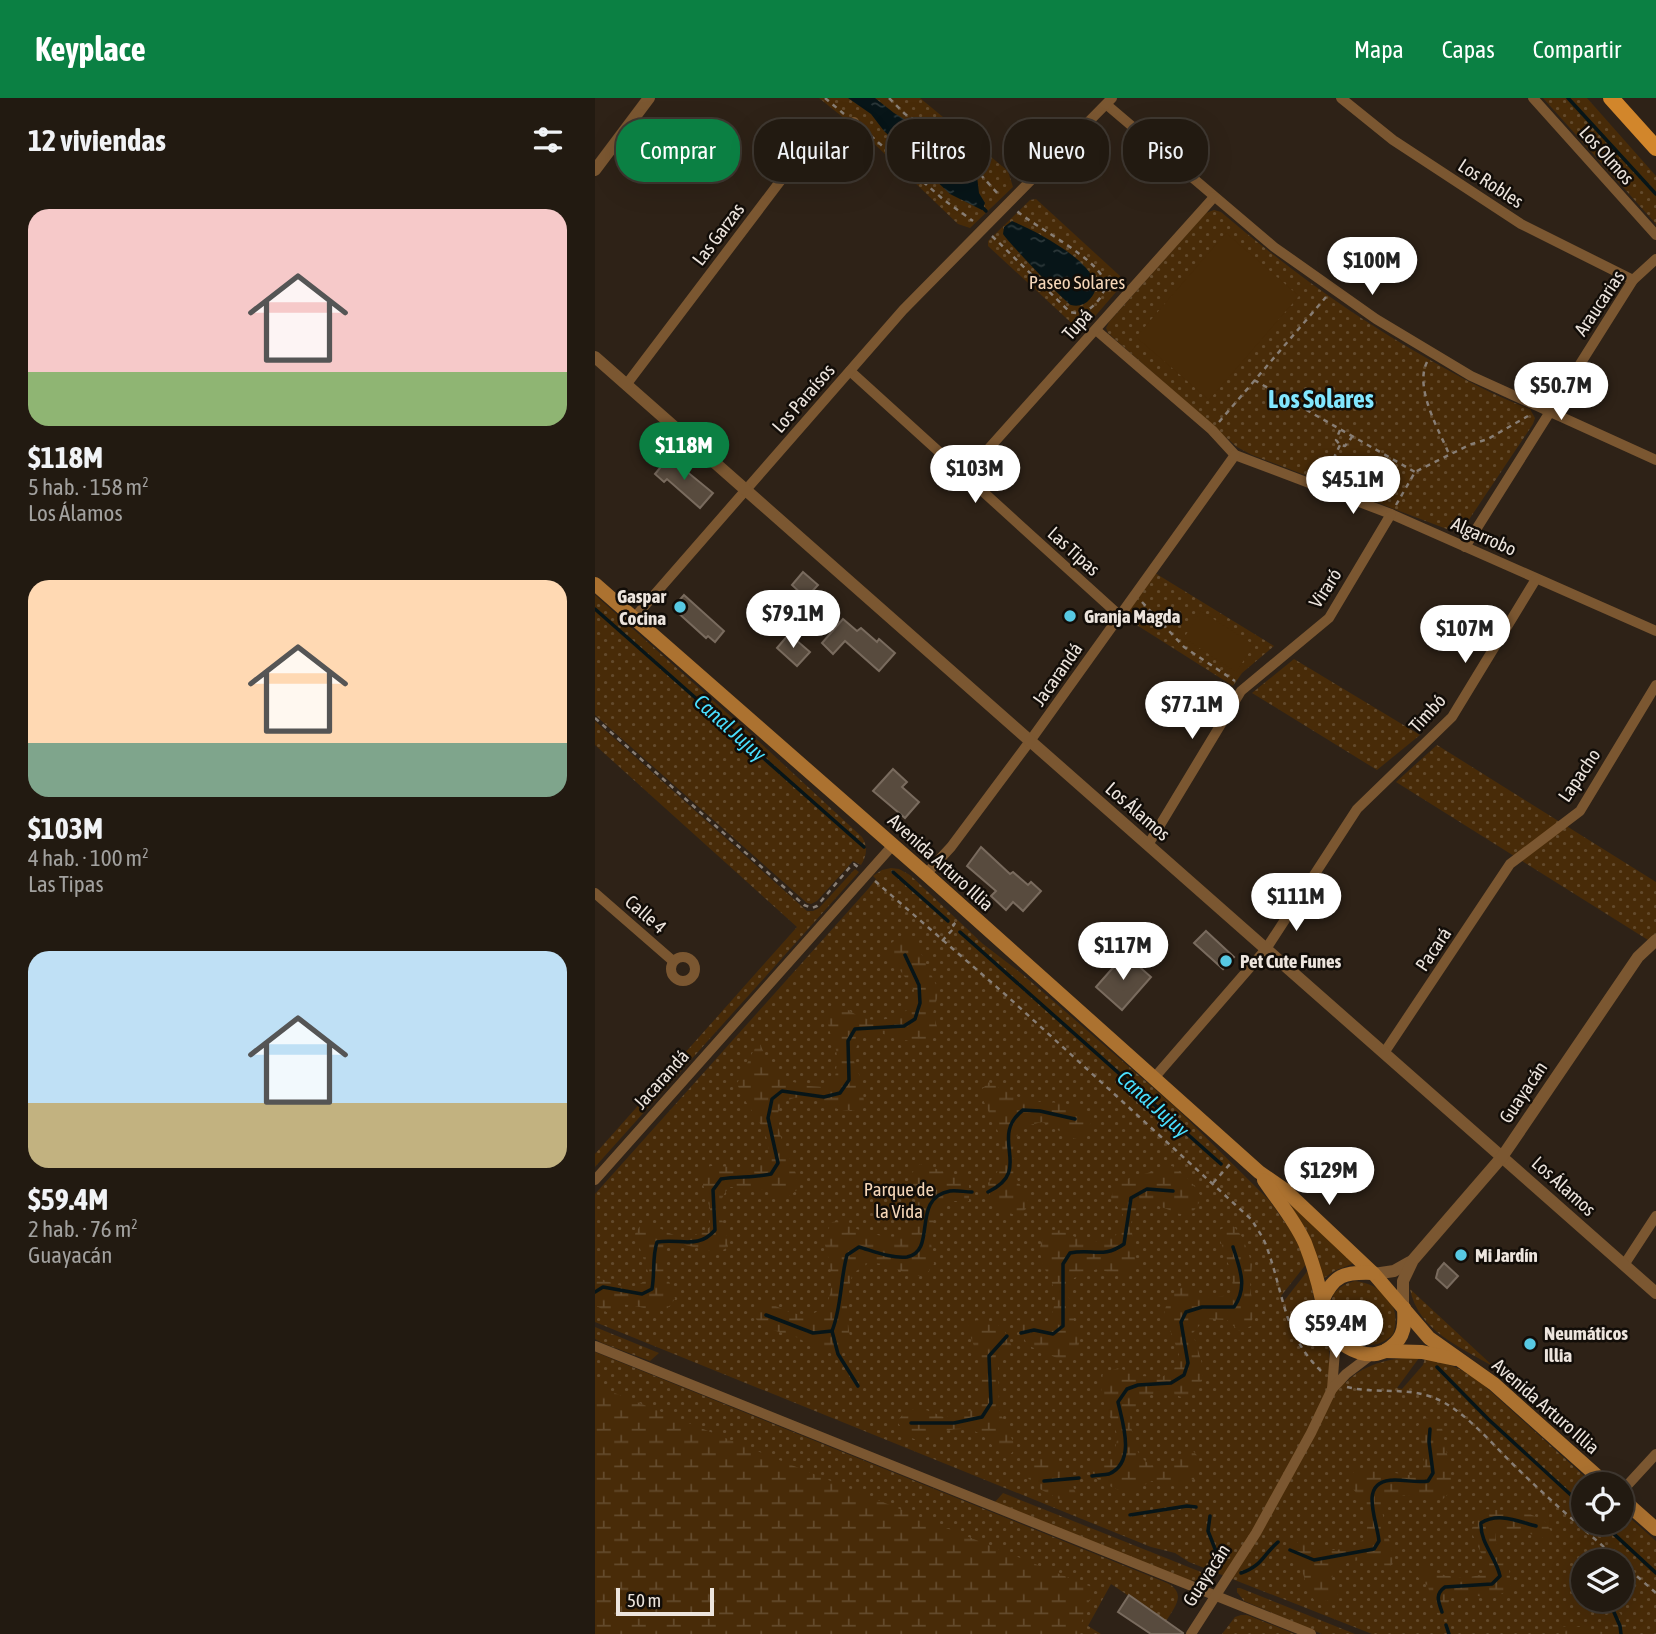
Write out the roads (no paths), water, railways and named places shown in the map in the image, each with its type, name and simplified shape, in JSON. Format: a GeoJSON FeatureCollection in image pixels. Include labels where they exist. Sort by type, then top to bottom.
{"type":"FeatureCollection","features":[{"type":"Feature","properties":{"kind":"main road"},"geometry":{"type":"LineString","coordinates":[[1611,98],[1656,148]]}},
{"type":"Feature","properties":{"kind":"main road","name":"Avenida Arturo Illia"},"geometry":{"type":"LineString","coordinates":[[595,584],[926,874],[1259,1172],[1285,1190],[1374,1274]]}},
{"type":"Feature","properties":{"kind":"main road","name":"Avenida Arturo Illia"},"geometry":{"type":"LineString","coordinates":[[1259,1172],[1299,1230],[1322,1301]]}},
{"type":"Feature","properties":{"kind":"main road"},"geometry":{"type":"LineString","coordinates":[[1349,1273],[1374,1274],[1404,1307],[1404,1330],[1400,1339],[1385,1351],[1371,1355],[1350,1349],[1342,1343],[1327,1325],[1322,1301],[1331,1284],[1339,1277],[1349,1273]]}},
{"type":"Feature","properties":{"kind":"main road","name":"Avenida Arturo Illia"},"geometry":{"type":"LineString","coordinates":[[1404,1307],[1429,1338],[1494,1384],[1592,1472]]}},
{"type":"Feature","properties":{"kind":"main road","name":"Avenida Arturo Illia"},"geometry":{"type":"LineString","coordinates":[[1385,1351],[1422,1352],[1460,1360]]}},
{"type":"Feature","properties":{"kind":"main road"},"geometry":{"type":"LineString","coordinates":[[1634,1510],[1656,1529]]}},
{"type":"Feature","properties":{"kind":"street"},"geometry":{"type":"LineString","coordinates":[[595,170],[649,98]]}},
{"type":"Feature","properties":{"kind":"street","name":"Los Robles"},"geometry":{"type":"LineString","coordinates":[[1341,98],[1393,140],[1521,224],[1633,280]]}},
{"type":"Feature","properties":{"kind":"street","name":"Los Olmos"},"geometry":{"type":"LineString","coordinates":[[1533,98],[1656,235]]}},
{"type":"Feature","properties":{"kind":"street"},"geometry":{"type":"LineString","coordinates":[[1109,102],[1213,197],[1332,290],[1471,376],[1656,460]]}},
{"type":"Feature","properties":{"kind":"street","name":"Los Paraísos"},"geometry":{"type":"LineString","coordinates":[[634,618],[903,310],[1109,102]]}},
{"type":"Feature","properties":{"kind":"street","name":"Las Garzas"},"geometry":{"type":"LineString","coordinates":[[626,385],[780,182]]}},
{"type":"Feature","properties":{"kind":"street","name":"Tupá"},"geometry":{"type":"LineString","coordinates":[[965,475],[1213,197]]}},
{"type":"Feature","properties":{"kind":"street","name":"Araucarias"},"geometry":{"type":"LineString","coordinates":[[1465,547],[1633,280],[1656,259]]}},
{"type":"Feature","properties":{"kind":"street","name":"Algarrobo"},"geometry":{"type":"LineString","coordinates":[[1095,330],[1212,430],[1235,454],[1391,514],[1656,631]]}},
{"type":"Feature","properties":{"kind":"street","name":"Los Álamos"},"geometry":{"type":"LineString","coordinates":[[595,357],[1656,1293]]}},
{"type":"Feature","properties":{"kind":"street","name":"Las Tipas"},"geometry":{"type":"LineString","coordinates":[[850,371],[1120,615]]}},
{"type":"Feature","properties":{"kind":"street","name":"Jacarandá"},"geometry":{"type":"LineString","coordinates":[[926,874],[951,847],[1030,741],[1235,454]]}},
{"type":"Feature","properties":{"kind":"street","name":"Viraró"},"geometry":{"type":"LineString","coordinates":[[1148,845],[1241,691],[1329,618],[1391,514]]}},
{"type":"Feature","properties":{"kind":"street","name":"Timbó"},"geometry":{"type":"LineString","coordinates":[[1154,1078],[1266,949],[1357,809],[1452,717],[1536,579]]}},
{"type":"Feature","properties":{"kind":"street","name":"Lapacho"},"geometry":{"type":"LineString","coordinates":[[1510,864],[1580,811],[1656,685]]}},
{"type":"Feature","properties":{"kind":"street","name":"Jacarandá"},"geometry":{"type":"LineString","coordinates":[[595,1180],[893,845]]}},
{"type":"Feature","properties":{"kind":"street","name":"Pacará"},"geometry":{"type":"LineString","coordinates":[[1384,1053],[1510,864]]}},
{"type":"Feature","properties":{"kind":"street","name":"Calle 4"},"geometry":{"type":"LineString","coordinates":[[595,893],[673,961]]}},
{"type":"Feature","properties":{"kind":"street","name":"Guayacán"},"geometry":{"type":"LineString","coordinates":[[1404,1307],[1403,1281],[1413,1260],[1502,1157],[1638,957],[1656,940]]}},
{"type":"Feature","properties":{"kind":"street"},"geometry":{"type":"LineString","coordinates":[[1624,1265],[1656,1216]]}},
{"type":"Feature","properties":{"kind":"street","name":"Guayacán"},"geometry":{"type":"LineString","coordinates":[[1374,1274],[1394,1271],[1413,1260]]}},
{"type":"Feature","properties":{"kind":"street","name":"Guayacán"},"geometry":{"type":"LineString","coordinates":[[1327,1325],[1335,1351],[1332,1389]]}},
{"type":"Feature","properties":{"kind":"street"},"geometry":{"type":"LineString","coordinates":[[595,1346],[1311,1634]]}},
{"type":"Feature","properties":{"kind":"street","name":"Guayacán"},"geometry":{"type":"LineString","coordinates":[[1191,1634],[1285,1483],[1332,1389],[1346,1374],[1371,1355]]}},
{"type":"Feature","properties":{"kind":"street"},"geometry":{"type":"LineString","coordinates":[[1634,1478],[1656,1454]]}},
{"type":"Feature","properties":{"kind":"water"},"geometry":{"type":"Polygon","coordinates":[[[848,98],[875,98],[904,119],[887,119],[887,134],[871,114],[848,98]]]}},
{"type":"Feature","properties":{"kind":"water"},"geometry":{"type":"Polygon","coordinates":[[[937,182],[978,182],[979,193],[985,203],[982,210],[950,194],[937,182]]]}},
{"type":"Feature","properties":{"kind":"water"},"geometry":{"type":"Polygon","coordinates":[[[1012,221],[1053,242],[1082,264],[1092,276],[1095,288],[1088,301],[1081,305],[1071,305],[1037,272],[1003,234],[1004,227],[1012,221]]]}},
{"type":"Feature","properties":{"kind":"waterway"},"geometry":{"type":"LineString","coordinates":[[1568,98],[1656,194]]}},
{"type":"Feature","properties":{"kind":"waterway"},"geometry":{"type":"LineString","coordinates":[[980,205],[986,211]]}},
{"type":"Feature","properties":{"kind":"waterway","name":"Canal Jujuy"},"geometry":{"type":"LineString","coordinates":[[595,609],[864,847]]}},
{"type":"Feature","properties":{"kind":"waterway","name":"Canal Jujuy"},"geometry":{"type":"LineString","coordinates":[[893,872],[948,921]]}},
{"type":"Feature","properties":{"kind":"waterway","name":"Canal Jujuy"},"geometry":{"type":"LineString","coordinates":[[960,932],[1221,1164]]}},
{"type":"Feature","properties":{"kind":"waterway"},"geometry":{"type":"LineString","coordinates":[[595,1292],[603,1287],[642,1294],[652,1289],[657,1242],[695,1242],[709,1236],[715,1230],[713,1190],[721,1179],[771,1174],[778,1163],[768,1118],[772,1099],[782,1091],[824,1097],[840,1093],[849,1080],[848,1041],[855,1029],[904,1026],[915,1019],[920,1003],[919,985],[905,955]]}},
{"type":"Feature","properties":{"kind":"waterway"},"geometry":{"type":"LineString","coordinates":[[988,1192],[1002,1183],[1008,1174],[1009,1132],[1013,1121],[1023,1110],[1075,1119]]}},
{"type":"Feature","properties":{"kind":"waterway"},"geometry":{"type":"LineString","coordinates":[[1021,1333],[1034,1330],[1053,1334],[1063,1326],[1063,1264],[1070,1253],[1110,1251],[1124,1244],[1131,1198],[1147,1189],[1173,1191]]}},
{"type":"Feature","properties":{"kind":"waterway"},"geometry":{"type":"LineString","coordinates":[[766,1315],[813,1333],[832,1331],[838,1312],[847,1255],[859,1247],[896,1257],[907,1257],[916,1253],[921,1245],[931,1203],[938,1196],[950,1191],[972,1192]]}},
{"type":"Feature","properties":{"kind":"waterway"},"geometry":{"type":"LineString","coordinates":[[1092,1476],[1109,1474],[1123,1461],[1125,1442],[1118,1402],[1127,1389],[1138,1385],[1171,1383],[1184,1375],[1188,1363],[1181,1322],[1186,1312],[1202,1307],[1234,1307],[1242,1285],[1233,1247]]}},
{"type":"Feature","properties":{"kind":"waterway"},"geometry":{"type":"LineString","coordinates":[[832,1331],[838,1354],[858,1386]]}},
{"type":"Feature","properties":{"kind":"waterway"},"geometry":{"type":"LineString","coordinates":[[911,1423],[954,1423],[982,1417],[991,1403],[989,1356],[1007,1336]]}},
{"type":"Feature","properties":{"kind":"waterway","name":"Canal Jujuy"},"geometry":{"type":"LineString","coordinates":[[1437,1367],[1488,1419],[1571,1495]]}},
{"type":"Feature","properties":{"kind":"waterway"},"geometry":{"type":"LineString","coordinates":[[1290,1550],[1314,1560],[1374,1549],[1379,1541],[1372,1502],[1376,1486],[1395,1480],[1428,1481],[1433,1473],[1430,1429]]}},
{"type":"Feature","properties":{"kind":"waterway"},"geometry":{"type":"LineString","coordinates":[[1044,1481],[1079,1478]]}},
{"type":"Feature","properties":{"kind":"waterway"},"geometry":{"type":"LineString","coordinates":[[1130,1515],[1196,1507]]}},
{"type":"Feature","properties":{"kind":"waterway"},"geometry":{"type":"LineString","coordinates":[[1210,1516],[1208,1531],[1221,1564]]}},
{"type":"Feature","properties":{"kind":"waterway"},"geometry":{"type":"LineString","coordinates":[[1442,1612],[1438,1598],[1445,1587],[1492,1584],[1500,1576],[1483,1537],[1481,1523],[1501,1518],[1536,1526]]}},
{"type":"Feature","properties":{"kind":"waterway","name":"Canal Jujuy"},"geometry":{"type":"LineString","coordinates":[[1615,1535],[1656,1573]]}},
{"type":"Feature","properties":{"kind":"waterway"},"geometry":{"type":"LineString","coordinates":[[1241,1573],[1258,1564],[1278,1542]]}},
{"type":"Feature","properties":{"kind":"waterway"},"geometry":{"type":"LineString","coordinates":[[1614,1612],[1621,1634]]}},
{"type":"Feature","properties":{"kind":"waterway"},"geometry":{"type":"LineString","coordinates":[[1446,1625],[1449,1634]]}},
{"type":"Feature","properties":{"kind":"place","name":"Gaspar Cocina"},"geometry":{"type":"Point","coordinates":[680,607]}},
{"type":"Feature","properties":{"kind":"place","name":"Granja Magda"},"geometry":{"type":"Point","coordinates":[1070,616]}},
{"type":"Feature","properties":{"kind":"place","name":"Pet Cute Funes"},"geometry":{"type":"Point","coordinates":[1226,961]}},
{"type":"Feature","properties":{"kind":"place","name":"Mi Jardín"},"geometry":{"type":"Point","coordinates":[1461,1255]}},
{"type":"Feature","properties":{"kind":"place","name":"Neumáticos Illia"},"geometry":{"type":"Point","coordinates":[1530,1344]}},
{"type":"Feature","properties":{"kind":"district","name":"Los Solares"},"geometry":{"type":"Point","coordinates":[1321,399]}},
{"type":"Feature","properties":{"kind":"park label","name":"Paseo Solares"},"geometry":{"type":"Point","coordinates":[1077,282]}},
{"type":"Feature","properties":{"kind":"park label","name":"Parque de la Vida"},"geometry":{"type":"Point","coordinates":[899,1200]}}]}
